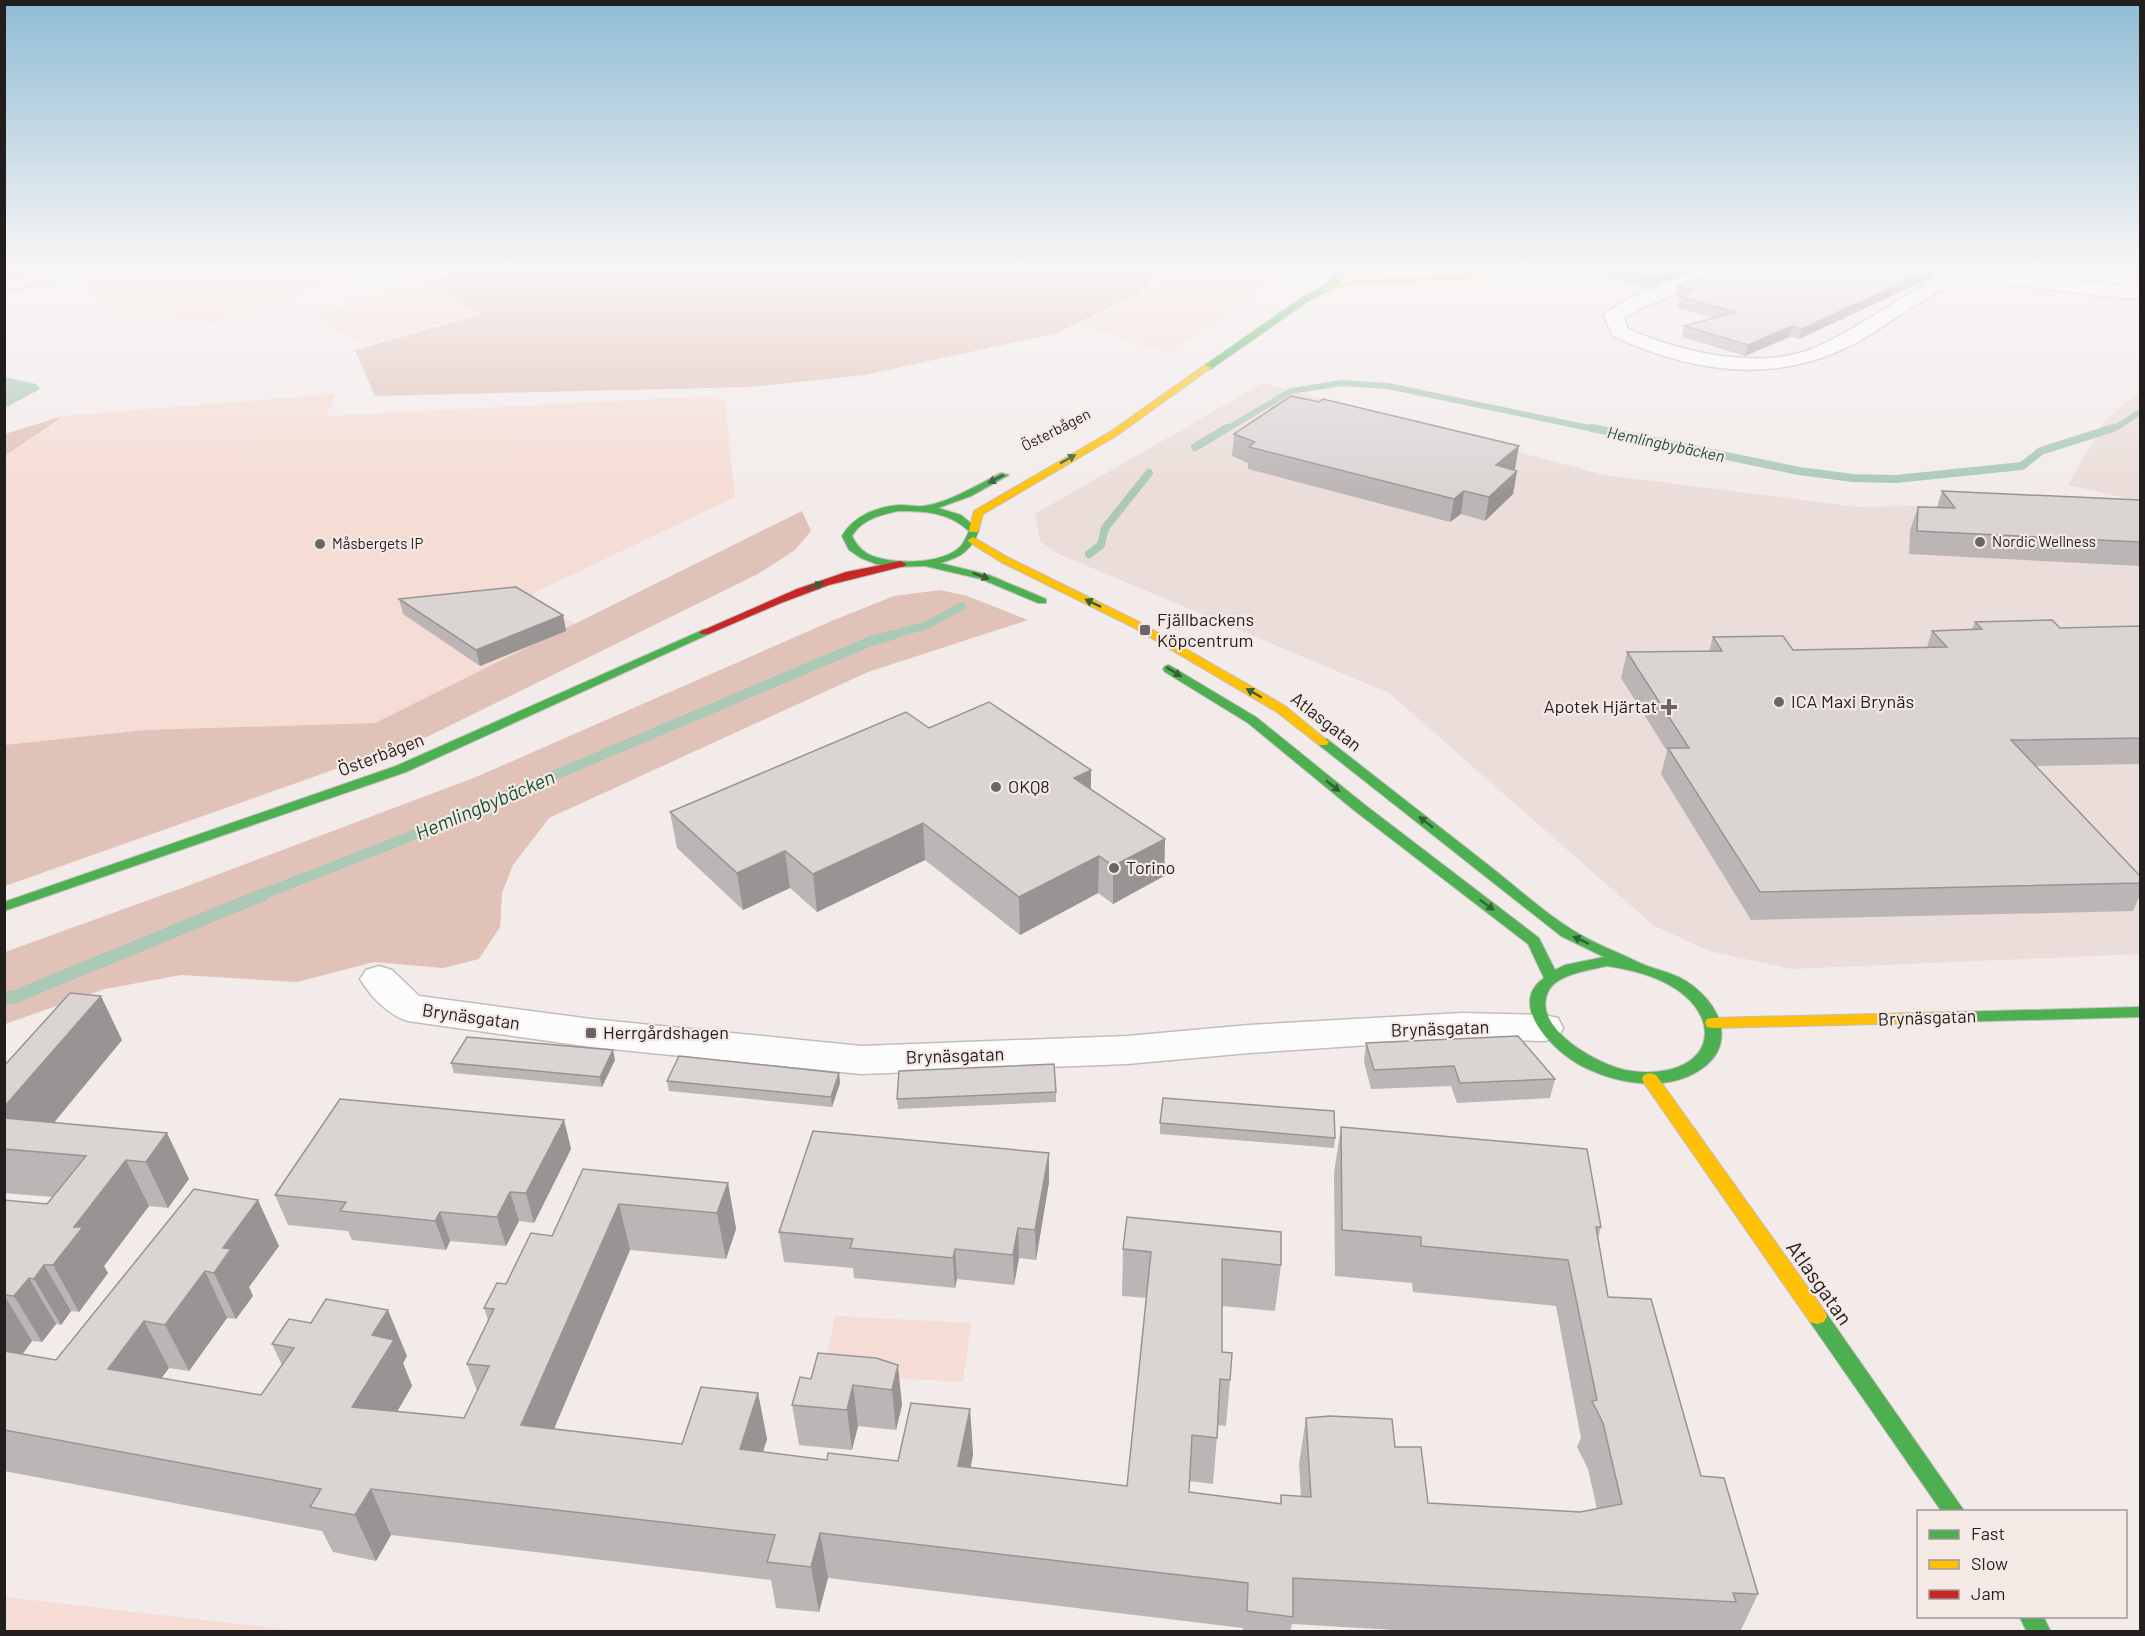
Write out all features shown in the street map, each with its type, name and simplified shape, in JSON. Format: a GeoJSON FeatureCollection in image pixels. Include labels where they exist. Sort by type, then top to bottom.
{"type":"FeatureCollection","features":[{"type":"Feature","properties":{"kind":"main road","name":"Österbågen"},"geometry":{"type":"LineString","coordinates":[[974,535],[978,513],[1113,435],[1246,341]]}},
{"type":"Feature","properties":{"kind":"main road","name":"Österbågen"},"geometry":{"type":"LineString","coordinates":[[1103,424],[1198,376]]}},
{"type":"Feature","properties":{"kind":"main road","name":"Österbågen"},"geometry":{"type":"LineString","coordinates":[[927,508],[968,494],[1014,470]]}},
{"type":"Feature","properties":{"kind":"main road"},"geometry":{"type":"LineString","coordinates":[[927,508],[898,508],[871,515],[849,530],[843,543],[860,555],[878,562],[950,566],[980,575],[1057,608]]}},
{"type":"Feature","properties":{"kind":"main road","name":"Atlasgatan"},"geometry":{"type":"LineString","coordinates":[[927,508],[952,513],[967,520],[974,535],[1005,560],[1140,627],[1281,709],[1566,933],[1634,965]]}},
{"type":"Feature","properties":{"kind":"main road"},"geometry":{"type":"LineString","coordinates":[[925,563],[946,558],[963,550],[974,535]]}},
{"type":"Feature","properties":{"kind":"main road","name":"Österbågen"},"geometry":{"type":"LineString","coordinates":[[4,907],[402,769],[760,607],[835,578],[866,569],[901,564]]}},
{"type":"Feature","properties":{"kind":"main road","name":"Österbågen"},"geometry":{"type":"LineString","coordinates":[[760,607],[805,574]]}},
{"type":"Feature","properties":{"kind":"main road"},"geometry":{"type":"LineString","coordinates":[[1154,660],[1252,720],[1360,808],[1534,941],[1551,976]]}},
{"type":"Feature","properties":{"kind":"main road"},"geometry":{"type":"LineString","coordinates":[[1607,961],[1634,965],[1661,974],[1684,987],[1702,1004],[1713,1023],[1715,1037],[1712,1051],[1703,1062],[1689,1071],[1671,1077],[1650,1079],[1629,1077],[1587,1064],[1569,1053],[1544,1028],[1538,1013],[1537,999],[1542,987],[1551,976],[1564,968],[1581,963],[1607,961]]}},
{"type":"Feature","properties":{"kind":"main road","name":"Brynäsgatan"},"geometry":{"type":"LineString","coordinates":[[1713,1023],[2140,1012]]}},
{"type":"Feature","properties":{"kind":"main road","name":"Atlasgatan"},"geometry":{"type":"LineString","coordinates":[[1650,1079],[1954,1510]]}},
{"type":"Feature","properties":{"kind":"main road"},"geometry":{"type":"LineString","coordinates":[[2031,1618],[2040,1632]]}},
{"type":"Feature","properties":{"kind":"street"},"geometry":{"type":"LineString","coordinates":[[1641,341],[1653,347],[1742,364],[1793,362],[1819,354],[1842,341]]}},
{"type":"Feature","properties":{"kind":"street","name":"Brynäsgatan"},"geometry":{"type":"LineString","coordinates":[[379,979],[408,1008],[591,1033],[861,1060],[1126,1050],[1249,1039],[1462,1026],[1544,1028]]}},
{"type":"Feature","properties":{"kind":"shaded area"},"geometry":{"type":"Polygon","coordinates":[[[386,341],[1019,341],[865,375],[749,387],[375,396],[355,350],[386,341]]]}},
{"type":"Feature","properties":{"kind":"shaded area"},"geometry":{"type":"Polygon","coordinates":[[[1131,341],[1187,341],[1169,354],[1131,341]]]}},
{"type":"Feature","properties":{"kind":"shaded area"},"geometry":{"type":"Polygon","coordinates":[[[4,377],[36,384],[40,389],[5,408],[4,377]]]}},
{"type":"Feature","properties":{"kind":"shaded area"},"geometry":{"type":"Polygon","coordinates":[[[1263,383],[1604,475],[1857,507],[2077,503],[2140,518],[2140,954],[1791,969],[1709,951],[1653,925],[1389,693],[1054,552],[1040,541],[1035,514],[1263,383]]]}},
{"type":"Feature","properties":{"kind":"shaded area"},"geometry":{"type":"Polygon","coordinates":[[[2140,392],[2140,501],[2068,485],[2105,420],[2140,392]]]}},
{"type":"Feature","properties":{"kind":"shaded area","name":"Måsbergets IP"},"geometry":{"type":"Polygon","coordinates":[[[335,394],[327,416],[713,396],[725,400],[735,497],[536,592],[529,599],[580,626],[375,723],[145,730],[5,745],[5,456],[63,416],[335,394]]]}},
{"type":"Feature","properties":{"kind":"shaded area"},"geometry":{"type":"Polygon","coordinates":[[[63,416],[5,456],[5,434],[63,416]]]}},
{"type":"Feature","properties":{"kind":"shaded area"},"geometry":{"type":"Polygon","coordinates":[[[802,511],[811,531],[795,550],[758,574],[429,736],[5,886],[4,745],[145,730],[375,723],[802,511]]]}},
{"type":"Feature","properties":{"kind":"shaded area"},"geometry":{"type":"Polygon","coordinates":[[[940,590],[967,596],[1028,620],[868,672],[549,818],[513,865],[502,893],[500,927],[479,959],[443,968],[374,962],[297,982],[181,975],[105,989],[5,1024],[5,952],[476,777],[834,620],[894,596],[940,590]]]}},
{"type":"Feature","properties":{"kind":"shaded area"},"geometry":{"type":"Polygon","coordinates":[[[835,1316],[971,1323],[963,1382],[823,1374],[835,1316]]]}},
{"type":"Feature","properties":{"kind":"shaded area"},"geometry":{"type":"Polygon","coordinates":[[[5,1597],[299,1631],[5,1631],[5,1597]]]}},
{"type":"Feature","properties":{"kind":"building"},"geometry":{"type":"Polygon","coordinates":[[[1736,341],[1756,341],[1748,345],[1736,341]]]}},
{"type":"Feature","properties":{"kind":"building"},"geometry":{"type":"Polygon","coordinates":[[[1291,396],[1319,402],[1323,399],[1519,446],[1496,465],[1517,471],[1489,497],[1464,491],[1454,499],[1249,447],[1255,442],[1234,434],[1291,396]]]}},
{"type":"Feature","properties":{"kind":"building"},"geometry":{"type":"Polygon","coordinates":[[[1942,491],[2140,500],[2140,542],[1917,531],[1918,507],[1955,508],[1942,491]]]}},
{"type":"Feature","properties":{"kind":"building"},"geometry":{"type":"Polygon","coordinates":[[[516,587],[563,615],[476,650],[399,599],[516,587]]]}},
{"type":"Feature","properties":{"kind":"building"},"geometry":{"type":"Polygon","coordinates":[[[2052,620],[2060,628],[2140,626],[2140,738],[2011,740],[2140,876],[2140,883],[1760,892],[1668,748],[1689,748],[1627,652],[1722,651],[1713,637],[1783,636],[1793,650],[1947,647],[1932,631],[1982,629],[1975,622],[2052,620]]]}},
{"type":"Feature","properties":{"kind":"building"},"geometry":{"type":"Polygon","coordinates":[[[989,702],[1091,770],[1074,778],[1165,839],[1113,866],[1099,856],[1019,897],[923,823],[813,874],[785,851],[737,873],[670,812],[906,712],[929,728],[989,702]]]}},
{"type":"Feature","properties":{"kind":"building"},"geometry":{"type":"Polygon","coordinates":[[[70,993],[101,996],[4,1107],[4,1066],[70,993]]]}},
{"type":"Feature","properties":{"kind":"building"},"geometry":{"type":"Polygon","coordinates":[[[1518,1036],[1555,1079],[1460,1083],[1454,1066],[1374,1070],[1366,1043],[1518,1036]]]}},
{"type":"Feature","properties":{"kind":"building"},"geometry":{"type":"Polygon","coordinates":[[[467,1037],[613,1050],[600,1077],[451,1063],[467,1037]]]}},
{"type":"Feature","properties":{"kind":"building"},"geometry":{"type":"Polygon","coordinates":[[[679,1056],[839,1073],[831,1097],[667,1081],[679,1056]]]}},
{"type":"Feature","properties":{"kind":"building"},"geometry":{"type":"Polygon","coordinates":[[[1054,1064],[1056,1092],[897,1099],[899,1071],[1054,1064]]]}},
{"type":"Feature","properties":{"kind":"building"},"geometry":{"type":"Polygon","coordinates":[[[1163,1098],[1334,1111],[1335,1138],[1160,1123],[1163,1098]]]}},
{"type":"Feature","properties":{"kind":"building"},"geometry":{"type":"Polygon","coordinates":[[[340,1099],[564,1120],[526,1193],[510,1192],[497,1217],[440,1212],[435,1221],[340,1211],[346,1202],[275,1195],[340,1099]]]}},
{"type":"Feature","properties":{"kind":"building"},"geometry":{"type":"Polygon","coordinates":[[[4,1118],[167,1133],[146,1162],[126,1160],[74,1227],[83,1227],[53,1265],[44,1265],[34,1279],[29,1278],[14,1296],[4,1295],[4,1200],[47,1204],[86,1156],[4,1149],[4,1118]]]}},
{"type":"Feature","properties":{"kind":"building"},"geometry":{"type":"Polygon","coordinates":[[[1341,1127],[1587,1149],[1601,1227],[1596,1227],[1608,1297],[1651,1299],[1701,1476],[1724,1478],[1758,1594],[1733,1593],[1736,1602],[1293,1578],[1293,1617],[1247,1611],[1248,1583],[820,1533],[811,1567],[767,1562],[775,1535],[371,1489],[355,1515],[310,1507],[321,1489],[4,1430],[4,1351],[56,1360],[194,1189],[258,1200],[223,1248],[231,1249],[214,1273],[205,1271],[165,1325],[144,1321],[108,1369],[261,1395],[294,1348],[272,1344],[289,1319],[311,1323],[326,1299],[388,1310],[372,1335],[394,1340],[352,1407],[464,1418],[489,1366],[467,1364],[494,1309],[484,1308],[497,1283],[506,1284],[531,1233],[552,1236],[583,1169],[728,1183],[717,1213],[619,1204],[521,1425],[682,1444],[701,1387],[758,1393],[740,1449],[827,1460],[828,1453],[898,1461],[911,1403],[970,1409],[958,1466],[1127,1486],[1151,1252],[1123,1249],[1127,1217],[1281,1232],[1281,1265],[1222,1259],[1222,1352],[1232,1353],[1230,1380],[1220,1379],[1217,1438],[1192,1435],[1189,1492],[1281,1504],[1281,1495],[1311,1497],[1306,1418],[1330,1416],[1392,1419],[1395,1447],[1421,1447],[1428,1503],[1580,1512],[1622,1504],[1603,1423],[1592,1401],[1597,1400],[1568,1260],[1421,1246],[1421,1237],[1342,1230],[1341,1127]]]}},
{"type":"Feature","properties":{"kind":"building"},"geometry":{"type":"Polygon","coordinates":[[[813,1131],[1049,1153],[1035,1230],[1018,1228],[1013,1255],[955,1249],[953,1258],[850,1248],[853,1239],[779,1232],[813,1131]]]}},
{"type":"Feature","properties":{"kind":"building"},"geometry":{"type":"Polygon","coordinates":[[[818,1353],[876,1358],[898,1365],[892,1390],[853,1385],[847,1410],[792,1405],[800,1377],[811,1379],[818,1353]]]}},
{"type":"Feature","properties":{"kind":"waterway","name":"Hemlingbybäcken"},"geometry":{"type":"LineString","coordinates":[[1225,430],[1291,391],[1342,383],[1388,386],[1599,430]]}},
{"type":"Feature","properties":{"kind":"waterway","name":"Hemlingbybäcken"},"geometry":{"type":"LineString","coordinates":[[2108,430],[2140,412]]}},
{"type":"Feature","properties":{"kind":"waterway","name":"Hemlingbybäcken"},"geometry":{"type":"LineString","coordinates":[[1195,447],[1227,428]]}},
{"type":"Feature","properties":{"kind":"waterway","name":"Hemlingbybäcken"},"geometry":{"type":"LineString","coordinates":[[1592,428],[1799,471],[1853,478],[1896,479],[2022,466],[2041,451],[2113,428]]}},
{"type":"Feature","properties":{"kind":"waterway","name":"Hemlingbybäcken"},"geometry":{"type":"LineString","coordinates":[[1089,554],[1101,545],[1105,528],[1149,473]]}},
{"type":"Feature","properties":{"kind":"waterway","name":"Hemlingbybäcken"},"geometry":{"type":"LineString","coordinates":[[888,636],[927,625],[962,606]]}},
{"type":"Feature","properties":{"kind":"waterway","name":"Hemlingbybäcken"},"geometry":{"type":"LineString","coordinates":[[258,896],[404,839],[871,641],[893,635]]}},
{"type":"Feature","properties":{"kind":"waterway","name":"Hemlingbybäcken"},"geometry":{"type":"LineString","coordinates":[[4,998],[14,997],[262,895]]}},
{"type":"Feature","properties":{"kind":"traffic: fast"},"geometry":{"type":"LineString","coordinates":[[1208,367],[1245,341]]}},
{"type":"Feature","properties":{"kind":"traffic: fast"},"geometry":{"type":"LineString","coordinates":[[927,508],[968,494],[1004,475]]}},
{"type":"Feature","properties":{"kind":"traffic: fast"},"geometry":{"type":"LineString","coordinates":[[898,508],[929,509],[957,517],[974,530],[969,543],[962,551],[947,558],[915,564],[879,561],[864,556],[853,548],[847,536],[856,524],[869,516],[898,508]]}},
{"type":"Feature","properties":{"kind":"traffic: fast"},"geometry":{"type":"LineString","coordinates":[[925,563],[985,577],[1042,601]]}},
{"type":"Feature","properties":{"kind":"traffic: fast"},"geometry":{"type":"LineString","coordinates":[[4,907],[401,769],[705,632]]}},
{"type":"Feature","properties":{"kind":"traffic: fast"},"geometry":{"type":"LineString","coordinates":[[1169,669],[1252,720],[1360,808],[1534,941],[1551,976]]}},
{"type":"Feature","properties":{"kind":"traffic: fast"},"geometry":{"type":"LineString","coordinates":[[1323,742],[1566,933],[1634,965]]}},
{"type":"Feature","properties":{"kind":"traffic: fast"},"geometry":{"type":"LineString","coordinates":[[1607,961],[1660,974],[1688,990],[1703,1004],[1711,1018],[1714,1033],[1712,1046],[1693,1068],[1677,1075],[1658,1078],[1624,1076],[1593,1065],[1565,1048],[1546,1028],[1537,1006],[1543,986],[1565,970],[1607,961]]}},
{"type":"Feature","properties":{"kind":"traffic: fast"},"geometry":{"type":"LineString","coordinates":[[1954,1017],[2140,1012]]}},
{"type":"Feature","properties":{"kind":"traffic: fast"},"geometry":{"type":"LineString","coordinates":[[1817,1316],[1954,1510]]}},
{"type":"Feature","properties":{"kind":"traffic: fast"},"geometry":{"type":"LineString","coordinates":[[2031,1618],[2040,1632]]}},
{"type":"Feature","properties":{"kind":"traffic: slow"},"geometry":{"type":"LineString","coordinates":[[974,530],[978,513],[1113,434],[1208,367]]}},
{"type":"Feature","properties":{"kind":"traffic: slow"},"geometry":{"type":"LineString","coordinates":[[973,540],[1005,560],[1135,624],[1281,709],[1323,742]]}},
{"type":"Feature","properties":{"kind":"traffic: slow"},"geometry":{"type":"LineString","coordinates":[[1713,1023],[1954,1017]]}},
{"type":"Feature","properties":{"kind":"traffic: slow"},"geometry":{"type":"LineString","coordinates":[[1650,1079],[1817,1316]]}},
{"type":"Feature","properties":{"kind":"traffic: jam"},"geometry":{"type":"LineString","coordinates":[[705,632],[777,600],[826,582],[901,564]]}},
{"type":"Feature","properties":{"kind":"place","name":"Nordic Wellness"},"geometry":{"type":"Point","coordinates":[1980,542]}},
{"type":"Feature","properties":{"kind":"place","name":"Måsbergets IP"},"geometry":{"type":"Point","coordinates":[320,544]}},
{"type":"Feature","properties":{"kind":"place","name":"Fjällbackens Köpcentrum"},"geometry":{"type":"Point","coordinates":[1145,630]}},
{"type":"Feature","properties":{"kind":"place","name":"ICA Maxi Brynäs"},"geometry":{"type":"Point","coordinates":[1779,702]}},
{"type":"Feature","properties":{"kind":"place","name":"Apotek Hjärtat"},"geometry":{"type":"Point","coordinates":[1669,707]}},
{"type":"Feature","properties":{"kind":"place","name":"OKQ8"},"geometry":{"type":"Point","coordinates":[996,787]}},
{"type":"Feature","properties":{"kind":"place","name":"Torino"},"geometry":{"type":"Point","coordinates":[1114,868]}},
{"type":"Feature","properties":{"kind":"place","name":"Herrgårdshagen"},"geometry":{"type":"Point","coordinates":[591,1033]}}]}
